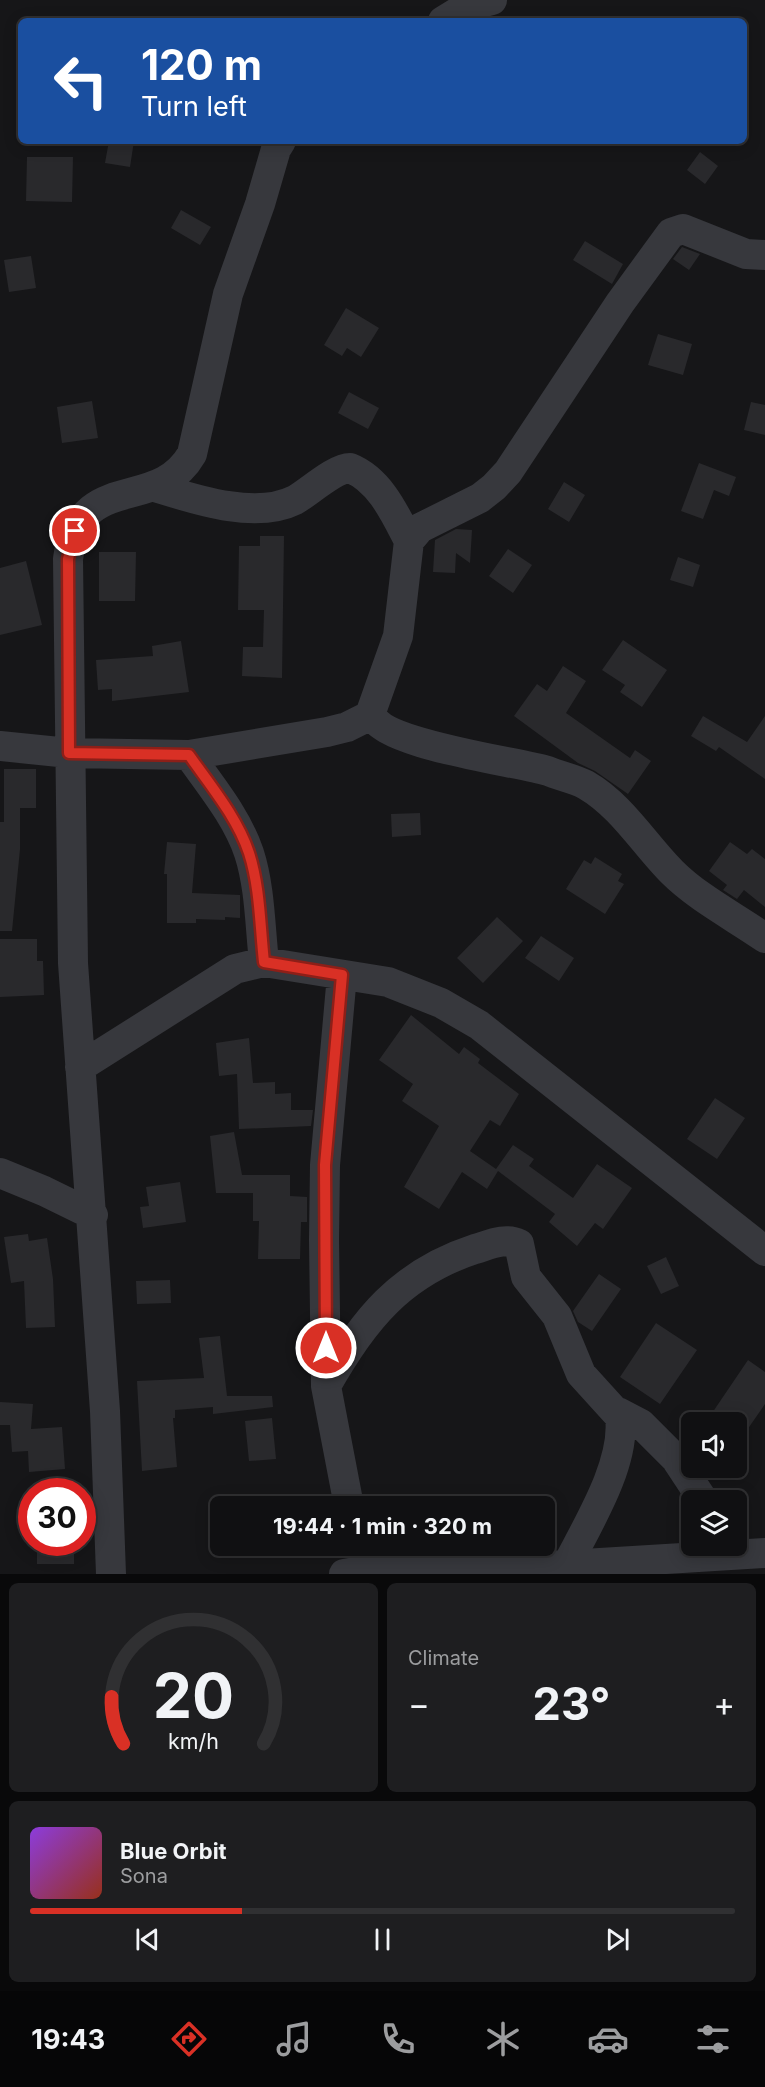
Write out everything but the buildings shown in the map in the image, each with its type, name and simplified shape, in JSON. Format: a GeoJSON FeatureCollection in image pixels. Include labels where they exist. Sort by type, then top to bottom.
{"type":"FeatureCollection","features":[{"type":"Feature","properties":{"kind":"street"},"geometry":{"type":"LineString","coordinates":[[448,18],[466,7],[492,0]]}},
{"type":"Feature","properties":{"kind":"street"},"geometry":{"type":"LineString","coordinates":[[111,1574],[105,1411],[73,953],[68,567],[71,537],[89,512],[102,501],[113,495],[155,487],[181,469],[194,448],[228,294],[279,144]]}},
{"type":"Feature","properties":{"kind":"street"},"geometry":{"type":"LineString","coordinates":[[0,746],[69,753],[189,755],[327,732],[359,722],[371,715],[398,636],[409,541],[420,528],[480,498],[508,472],[620,303],[671,232],[683,229],[746,254],[765,255]]}},
{"type":"Feature","properties":{"kind":"street"},"geometry":{"type":"LineString","coordinates":[[155,487],[212,504],[277,506],[292,501],[337,472],[350,468],[377,489],[390,505],[409,541]]}},
{"type":"Feature","properties":{"kind":"street"},"geometry":{"type":"LineString","coordinates":[[371,715],[380,726],[411,739],[544,770],[586,785],[621,813],[686,884],[765,938]]}},
{"type":"Feature","properties":{"kind":"street"},"geometry":{"type":"LineString","coordinates":[[189,755],[242,837],[249,853],[254,873],[264,962]]}},
{"type":"Feature","properties":{"kind":"street"},"geometry":{"type":"LineString","coordinates":[[80,1067],[235,969],[264,962],[388,982],[441,1003],[479,1025],[765,1251]]}},
{"type":"Feature","properties":{"kind":"street"},"geometry":{"type":"LineString","coordinates":[[342,975],[325,1165],[326,1386],[347,1496]]}},
{"type":"Feature","properties":{"kind":"street"},"geometry":{"type":"LineString","coordinates":[[0,1173],[93,1215]]}},
{"type":"Feature","properties":{"kind":"street"},"geometry":{"type":"LineString","coordinates":[[326,1386],[346,1350],[385,1300],[429,1268],[446,1260],[510,1241],[522,1246],[526,1277],[557,1316],[584,1379],[618,1412],[641,1424],[676,1459],[696,1490]]}},
{"type":"Feature","properties":{"kind":"street"},"geometry":{"type":"LineString","coordinates":[[567,1565],[608,1479],[619,1449],[622,1428],[618,1412]]}},
{"type":"Feature","properties":{"kind":"street"},"geometry":{"type":"LineString","coordinates":[[354,1563],[533,1570],[567,1565],[752,1554]]}},
{"type":"Feature","properties":{"kind":"route"},"geometry":{"type":"LineString","coordinates":[[75,531],[71,537],[68,559],[69,753],[189,755],[220,801],[249,853],[254,873],[264,962],[342,975],[338,1041],[325,1165],[326,1348]]}}]}
